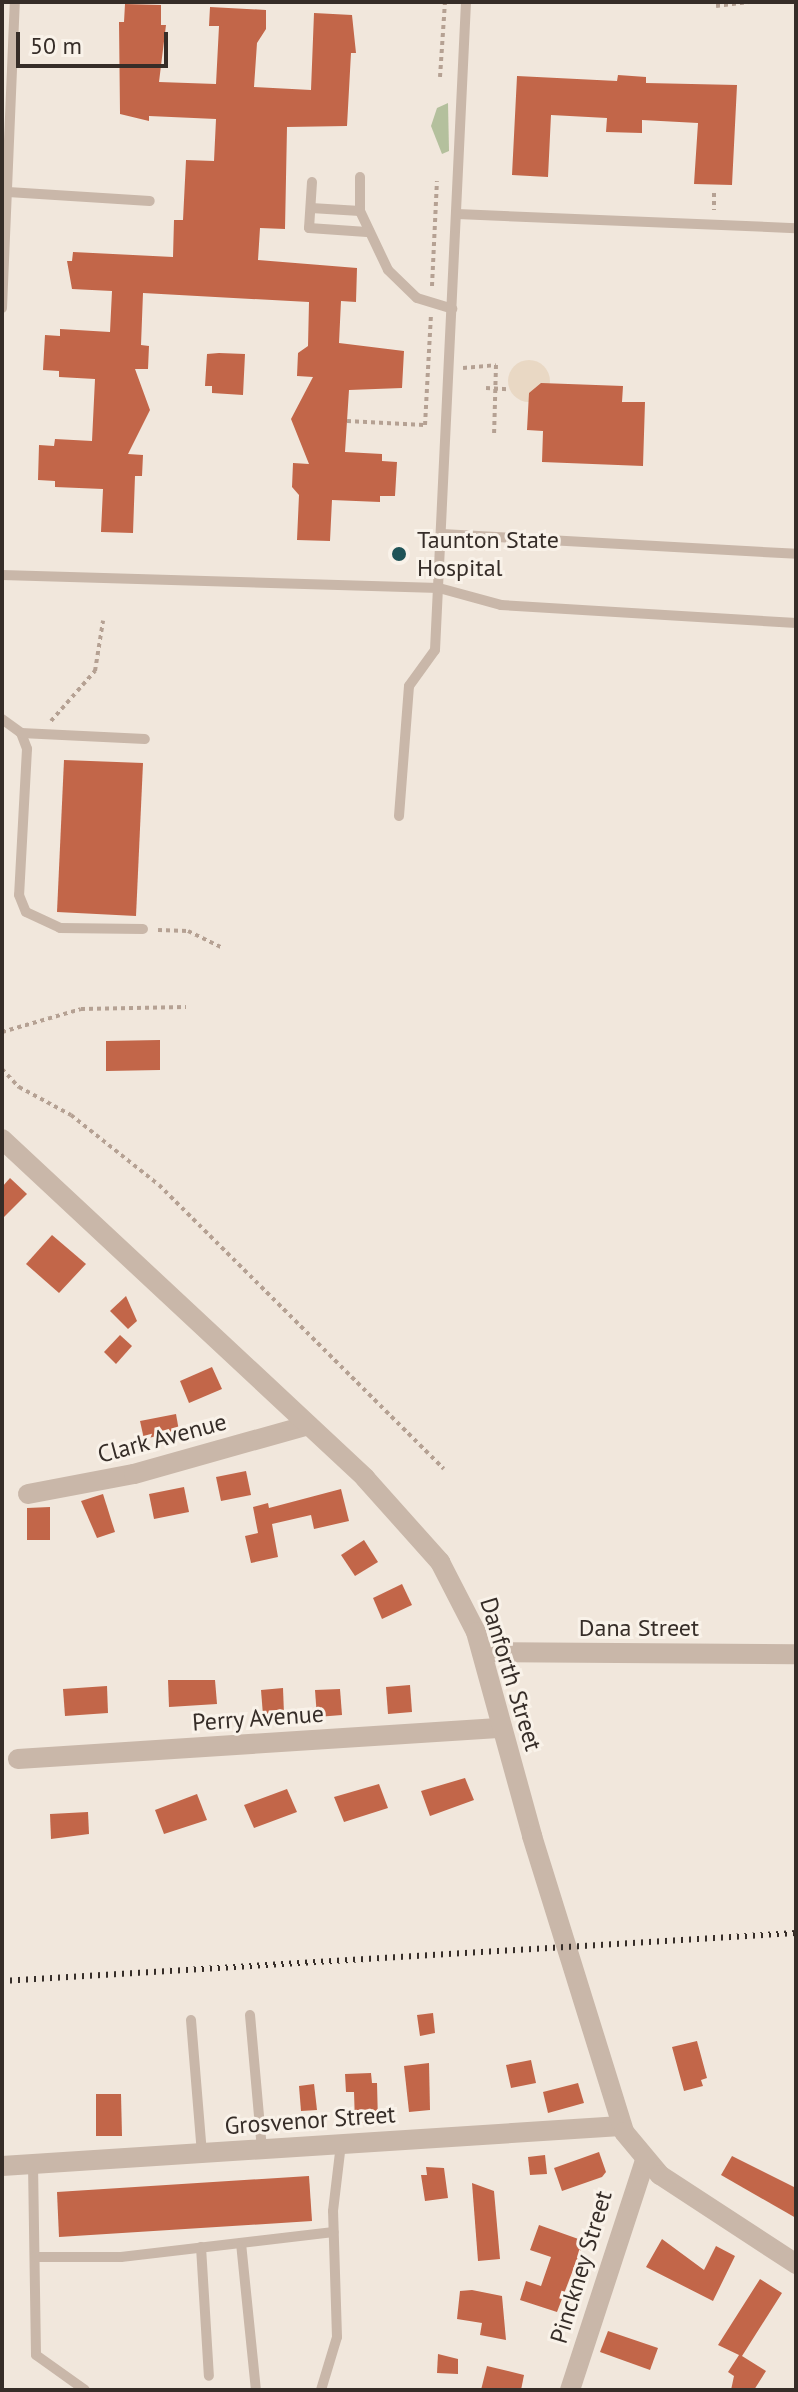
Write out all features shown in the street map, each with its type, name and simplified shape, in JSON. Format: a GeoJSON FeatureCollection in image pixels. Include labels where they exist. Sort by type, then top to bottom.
{"type":"FeatureCollection","features":[{"type":"Feature","properties":{"kind":"street","name":"Danforth Street"},"geometry":{"type":"LineString","coordinates":[[2,1139],[385,1497],[440,1562],[482,1652],[621,2126],[645,2161],[796,2264]]}},
{"type":"Feature","properties":{"kind":"street","name":"Clark Avenue"},"geometry":{"type":"LineString","coordinates":[[28,1494],[134,1474],[308,1425]]}},
{"type":"Feature","properties":{"kind":"street","name":"Dana Street"},"geometry":{"type":"LineString","coordinates":[[482,1652],[796,1654]]}},
{"type":"Feature","properties":{"kind":"street","name":"Perry Avenue"},"geometry":{"type":"LineString","coordinates":[[18,1759],[502,1728]]}},
{"type":"Feature","properties":{"kind":"street","name":"Grosvenor Street"},"geometry":{"type":"LineString","coordinates":[[2,2166],[621,2126]]}},
{"type":"Feature","properties":{"kind":"street","name":"Pinckney Street"},"geometry":{"type":"LineString","coordinates":[[570,2390],[645,2161]]}},
{"type":"Feature","properties":{"kind":"lane"},"geometry":{"type":"LineString","coordinates":[[2,308],[8,192],[6,127],[15,2]]}},
{"type":"Feature","properties":{"kind":"lane"},"geometry":{"type":"LineString","coordinates":[[399,816],[409,686],[435,650],[466,2]]}},
{"type":"Feature","properties":{"kind":"lane"},"geometry":{"type":"LineString","coordinates":[[360,177],[360,211],[367,232],[399,285],[417,298],[452,309]]}},
{"type":"Feature","properties":{"kind":"lane"},"geometry":{"type":"LineString","coordinates":[[312,182],[309,228],[367,232]]}},
{"type":"Feature","properties":{"kind":"lane"},"geometry":{"type":"LineString","coordinates":[[8,192],[150,201]]}},
{"type":"Feature","properties":{"kind":"lane"},"geometry":{"type":"LineString","coordinates":[[311,208],[360,211]]}},
{"type":"Feature","properties":{"kind":"lane"},"geometry":{"type":"LineString","coordinates":[[457,214],[796,228]]}},
{"type":"Feature","properties":{"kind":"lane"},"geometry":{"type":"LineString","coordinates":[[442,534],[796,554]]}},
{"type":"Feature","properties":{"kind":"lane"},"geometry":{"type":"LineString","coordinates":[[2,575],[439,588],[501,605],[796,623]]}},
{"type":"Feature","properties":{"kind":"lane"},"geometry":{"type":"LineString","coordinates":[[2,719],[21,733],[145,739]]}},
{"type":"Feature","properties":{"kind":"lane"},"geometry":{"type":"LineString","coordinates":[[21,733],[27,755],[19,895],[26,912],[60,928],[143,929]]}},
{"type":"Feature","properties":{"kind":"lane"},"geometry":{"type":"LineString","coordinates":[[250,2015],[262,2149]]}},
{"type":"Feature","properties":{"kind":"lane"},"geometry":{"type":"LineString","coordinates":[[191,2020],[202,2153]]}},
{"type":"Feature","properties":{"kind":"lane"},"geometry":{"type":"LineString","coordinates":[[321,2390],[337,2337],[334,2232],[341,2144]]}},
{"type":"Feature","properties":{"kind":"lane"},"geometry":{"type":"LineString","coordinates":[[33,2164],[36,2355],[85,2390]]}},
{"type":"Feature","properties":{"kind":"lane"},"geometry":{"type":"LineString","coordinates":[[35,2257],[121,2257],[334,2232]]}},
{"type":"Feature","properties":{"kind":"lane"},"geometry":{"type":"LineString","coordinates":[[241,2243],[256,2390]]}},
{"type":"Feature","properties":{"kind":"lane"},"geometry":{"type":"LineString","coordinates":[[201,2247],[209,2376]]}},
{"type":"Feature","properties":{"kind":"path"},"geometry":{"type":"LineString","coordinates":[[440,77],[445,2]]}},
{"type":"Feature","properties":{"kind":"path"},"geometry":{"type":"LineString","coordinates":[[716,6],[749,2]]}},
{"type":"Feature","properties":{"kind":"path"},"geometry":{"type":"LineString","coordinates":[[450,361],[465,369],[471,364],[496,365],[494,437]]}},
{"type":"Feature","properties":{"kind":"path"},"geometry":{"type":"LineString","coordinates":[[486,388],[508,389]]}},
{"type":"Feature","properties":{"kind":"path"},"geometry":{"type":"LineString","coordinates":[[347,421],[447,426]]}},
{"type":"Feature","properties":{"kind":"path"},"geometry":{"type":"LineString","coordinates":[[39,734],[91,678],[103,621]]}},
{"type":"Feature","properties":{"kind":"path"},"geometry":{"type":"LineString","coordinates":[[143,929],[188,931],[221,947]]}},
{"type":"Feature","properties":{"kind":"path"},"geometry":{"type":"LineString","coordinates":[[2,1032],[81,1009],[186,1007]]}},
{"type":"Feature","properties":{"kind":"path"},"geometry":{"type":"LineString","coordinates":[[2,1069],[19,1087],[71,1115],[159,1185],[444,1469]]}},
{"type":"Feature","properties":{"kind":"green space"},"geometry":{"type":"Polygon","coordinates":[[[448,103],[449,151],[442,154],[431,126],[437,108],[448,103]]]}},
{"type":"Feature","properties":{"kind":"shaded area"},"geometry":{"type":"Polygon","coordinates":[[[529,360],[544,366],[550,381],[544,396],[529,402],[514,396],[508,381],[514,366],[529,360]]]}},
{"type":"Feature","properties":{"kind":"building"},"geometry":{"type":"Polygon","coordinates":[[[125,4],[161,5],[161,25],[166,25],[159,82],[216,84],[219,26],[209,26],[210,7],[266,10],[266,29],[257,43],[254,87],[311,90],[314,13],[352,15],[356,53],[351,53],[347,126],[287,127],[285,229],[260,228],[258,260],[357,268],[356,302],[341,301],[339,343],[404,351],[402,388],[349,390],[345,452],[382,454],[382,461],[397,462],[395,496],[380,496],[380,502],[332,500],[330,541],[297,540],[299,495],[292,487],[293,463],[309,464],[291,419],[313,377],[297,376],[298,353],[308,346],[309,302],[143,293],[141,345],[149,346],[148,369],[135,369],[150,410],[128,454],[143,455],[142,476],[135,476],[133,533],[101,532],[103,489],[55,487],[55,481],[38,480],[39,445],[54,446],[55,439],[92,441],[95,379],[59,377],[59,371],[43,370],[45,335],[60,336],[60,329],[110,332],[112,291],[72,289],[67,261],[72,261],[73,252],[173,257],[174,220],[183,220],[186,160],[214,161],[216,119],[149,116],[149,121],[120,114],[119,22],[124,22],[125,4]]]}},
{"type":"Feature","properties":{"kind":"building"},"geometry":{"type":"Polygon","coordinates":[[[618,75],[646,77],[646,83],[737,85],[732,185],[694,184],[698,123],[642,120],[642,133],[606,132],[607,118],[551,115],[548,177],[512,175],[517,76],[617,81],[618,75]]]}},
{"type":"Feature","properties":{"kind":"building"},"geometry":{"type":"Polygon","coordinates":[[[207,354],[245,354],[243,395],[212,393],[212,386],[205,386],[207,354]]]}},
{"type":"Feature","properties":{"kind":"building"},"geometry":{"type":"Polygon","coordinates":[[[541,383],[623,386],[622,402],[645,402],[643,466],[542,462],[543,431],[527,430],[529,393],[541,383]]]}},
{"type":"Feature","properties":{"kind":"building"},"geometry":{"type":"Polygon","coordinates":[[[64,760],[143,763],[136,916],[57,912],[64,760]]]}},
{"type":"Feature","properties":{"kind":"building"},"geometry":{"type":"Polygon","coordinates":[[[160,1040],[160,1070],[106,1071],[106,1041],[160,1040]]]}},
{"type":"Feature","properties":{"kind":"building"},"geometry":{"type":"Polygon","coordinates":[[[10,1178],[27,1194],[2,1219],[2,1187],[10,1178]]]}},
{"type":"Feature","properties":{"kind":"building"},"geometry":{"type":"Polygon","coordinates":[[[52,1235],[86,1264],[59,1293],[26,1264],[52,1235]]]}},
{"type":"Feature","properties":{"kind":"building"},"geometry":{"type":"Polygon","coordinates":[[[126,1296],[137,1321],[128,1329],[110,1311],[126,1296]]]}},
{"type":"Feature","properties":{"kind":"building"},"geometry":{"type":"Polygon","coordinates":[[[120,1335],[132,1346],[116,1364],[104,1352],[120,1335]]]}},
{"type":"Feature","properties":{"kind":"building"},"geometry":{"type":"Polygon","coordinates":[[[212,1367],[222,1389],[189,1403],[180,1381],[212,1367]]]}},
{"type":"Feature","properties":{"kind":"building"},"geometry":{"type":"Polygon","coordinates":[[[176,1414],[179,1431],[144,1439],[140,1421],[176,1414]]]}},
{"type":"Feature","properties":{"kind":"building"},"geometry":{"type":"Polygon","coordinates":[[[246,1471],[251,1495],[221,1501],[216,1477],[246,1471]]]}},
{"type":"Feature","properties":{"kind":"building"},"geometry":{"type":"Polygon","coordinates":[[[184,1487],[189,1512],[154,1519],[149,1494],[184,1487]]]}},
{"type":"Feature","properties":{"kind":"building"},"geometry":{"type":"Polygon","coordinates":[[[341,1489],[349,1521],[314,1529],[311,1515],[272,1524],[278,1557],[251,1563],[245,1536],[258,1533],[253,1507],[268,1503],[269,1508],[341,1489]]]}},
{"type":"Feature","properties":{"kind":"building"},"geometry":{"type":"Polygon","coordinates":[[[103,1494],[115,1532],[97,1538],[81,1501],[103,1494]]]}},
{"type":"Feature","properties":{"kind":"building"},"geometry":{"type":"Polygon","coordinates":[[[50,1507],[50,1540],[27,1540],[27,1508],[50,1507]]]}},
{"type":"Feature","properties":{"kind":"building"},"geometry":{"type":"Polygon","coordinates":[[[364,1540],[378,1562],[355,1576],[341,1555],[364,1540]]]}},
{"type":"Feature","properties":{"kind":"building"},"geometry":{"type":"Polygon","coordinates":[[[402,1584],[412,1605],[382,1619],[373,1598],[402,1584]]]}},
{"type":"Feature","properties":{"kind":"building"},"geometry":{"type":"Polygon","coordinates":[[[168,1680],[215,1680],[217,1704],[169,1707],[168,1680]]]}},
{"type":"Feature","properties":{"kind":"building"},"geometry":{"type":"Polygon","coordinates":[[[410,1685],[412,1712],[388,1714],[386,1687],[410,1685]]]}},
{"type":"Feature","properties":{"kind":"building"},"geometry":{"type":"Polygon","coordinates":[[[107,1686],[108,1713],[65,1716],[63,1689],[107,1686]]]}},
{"type":"Feature","properties":{"kind":"building"},"geometry":{"type":"Polygon","coordinates":[[[283,1688],[284,1714],[263,1715],[261,1690],[283,1688]]]}},
{"type":"Feature","properties":{"kind":"building"},"geometry":{"type":"Polygon","coordinates":[[[340,1689],[342,1715],[317,1717],[315,1690],[340,1689]]]}},
{"type":"Feature","properties":{"kind":"building"},"geometry":{"type":"Polygon","coordinates":[[[465,1778],[474,1800],[430,1816],[421,1791],[465,1778]]]}},
{"type":"Feature","properties":{"kind":"building"},"geometry":{"type":"Polygon","coordinates":[[[379,1784],[388,1808],[344,1822],[334,1797],[379,1784]]]}},
{"type":"Feature","properties":{"kind":"building"},"geometry":{"type":"Polygon","coordinates":[[[287,1789],[297,1812],[254,1828],[244,1805],[287,1789]]]}},
{"type":"Feature","properties":{"kind":"building"},"geometry":{"type":"Polygon","coordinates":[[[197,1794],[207,1820],[164,1834],[155,1810],[197,1794]]]}},
{"type":"Feature","properties":{"kind":"building"},"geometry":{"type":"Polygon","coordinates":[[[88,1812],[89,1834],[51,1839],[50,1814],[88,1812]]]}},
{"type":"Feature","properties":{"kind":"building"},"geometry":{"type":"Polygon","coordinates":[[[433,2013],[435,2033],[420,2036],[417,2015],[433,2013]]]}},
{"type":"Feature","properties":{"kind":"building"},"geometry":{"type":"Polygon","coordinates":[[[697,2041],[707,2078],[701,2080],[703,2086],[684,2091],[672,2047],[697,2041]]]}},
{"type":"Feature","properties":{"kind":"building"},"geometry":{"type":"Polygon","coordinates":[[[531,2060],[536,2083],[511,2088],[506,2065],[531,2060]]]}},
{"type":"Feature","properties":{"kind":"building"},"geometry":{"type":"Polygon","coordinates":[[[429,2063],[430,2110],[409,2112],[404,2066],[429,2063]]]}},
{"type":"Feature","properties":{"kind":"building"},"geometry":{"type":"Polygon","coordinates":[[[371,2073],[372,2083],[377,2083],[378,2122],[355,2123],[354,2092],[346,2092],[345,2074],[371,2073]]]}},
{"type":"Feature","properties":{"kind":"building"},"geometry":{"type":"Polygon","coordinates":[[[578,2083],[584,2103],[548,2113],[543,2092],[578,2083]]]}},
{"type":"Feature","properties":{"kind":"building"},"geometry":{"type":"Polygon","coordinates":[[[314,2084],[317,2110],[301,2111],[299,2086],[314,2084]]]}},
{"type":"Feature","properties":{"kind":"building"},"geometry":{"type":"Polygon","coordinates":[[[96,2094],[121,2094],[122,2136],[96,2136],[96,2094]]]}},
{"type":"Feature","properties":{"kind":"building"},"geometry":{"type":"Polygon","coordinates":[[[599,2152],[606,2172],[602,2177],[562,2191],[554,2168],[599,2152]]]}},
{"type":"Feature","properties":{"kind":"building"},"geometry":{"type":"Polygon","coordinates":[[[545,2155],[547,2174],[530,2175],[528,2157],[545,2155]]]}},
{"type":"Feature","properties":{"kind":"building"},"geometry":{"type":"Polygon","coordinates":[[[732,2156],[796,2188],[796,2218],[721,2175],[732,2156]]]}},
{"type":"Feature","properties":{"kind":"building"},"geometry":{"type":"Polygon","coordinates":[[[426,2167],[444,2168],[448,2198],[425,2201],[421,2175],[427,2175],[426,2167]]]}},
{"type":"Feature","properties":{"kind":"building"},"geometry":{"type":"Polygon","coordinates":[[[309,2176],[312,2221],[59,2237],[57,2192],[309,2176]]]}},
{"type":"Feature","properties":{"kind":"building"},"geometry":{"type":"Polygon","coordinates":[[[472,2183],[494,2191],[500,2259],[478,2261],[472,2183]]]}},
{"type":"Feature","properties":{"kind":"building"},"geometry":{"type":"Polygon","coordinates":[[[539,2225],[584,2241],[557,2312],[520,2300],[526,2281],[541,2286],[551,2257],[530,2250],[539,2225]]]}},
{"type":"Feature","properties":{"kind":"building"},"geometry":{"type":"Polygon","coordinates":[[[662,2239],[704,2270],[716,2246],[735,2256],[713,2301],[646,2267],[662,2239]]]}},
{"type":"Feature","properties":{"kind":"building"},"geometry":{"type":"Polygon","coordinates":[[[760,2279],[782,2293],[742,2356],[766,2371],[754,2390],[731,2390],[734,2376],[728,2372],[739,2355],[718,2345],[760,2279]]]}},
{"type":"Feature","properties":{"kind":"building"},"geometry":{"type":"Polygon","coordinates":[[[472,2290],[502,2296],[506,2340],[480,2335],[482,2323],[457,2319],[460,2291],[472,2290]]]}},
{"type":"Feature","properties":{"kind":"building"},"geometry":{"type":"Polygon","coordinates":[[[608,2331],[658,2348],[650,2370],[600,2352],[608,2331]]]}},
{"type":"Feature","properties":{"kind":"building"},"geometry":{"type":"Polygon","coordinates":[[[438,2354],[458,2359],[458,2374],[437,2373],[438,2354]]]}},
{"type":"Feature","properties":{"kind":"building"},"geometry":{"type":"Polygon","coordinates":[[[487,2366],[524,2375],[521,2390],[481,2390],[487,2366]]]}},
{"type":"Feature","properties":{"kind":"railway"},"geometry":{"type":"LineString","coordinates":[[2,1981],[796,1933]]}},
{"type":"Feature","properties":{"kind":"place","name":"Taunton State Hospital"},"geometry":{"type":"Point","coordinates":[399,554]}}]}
